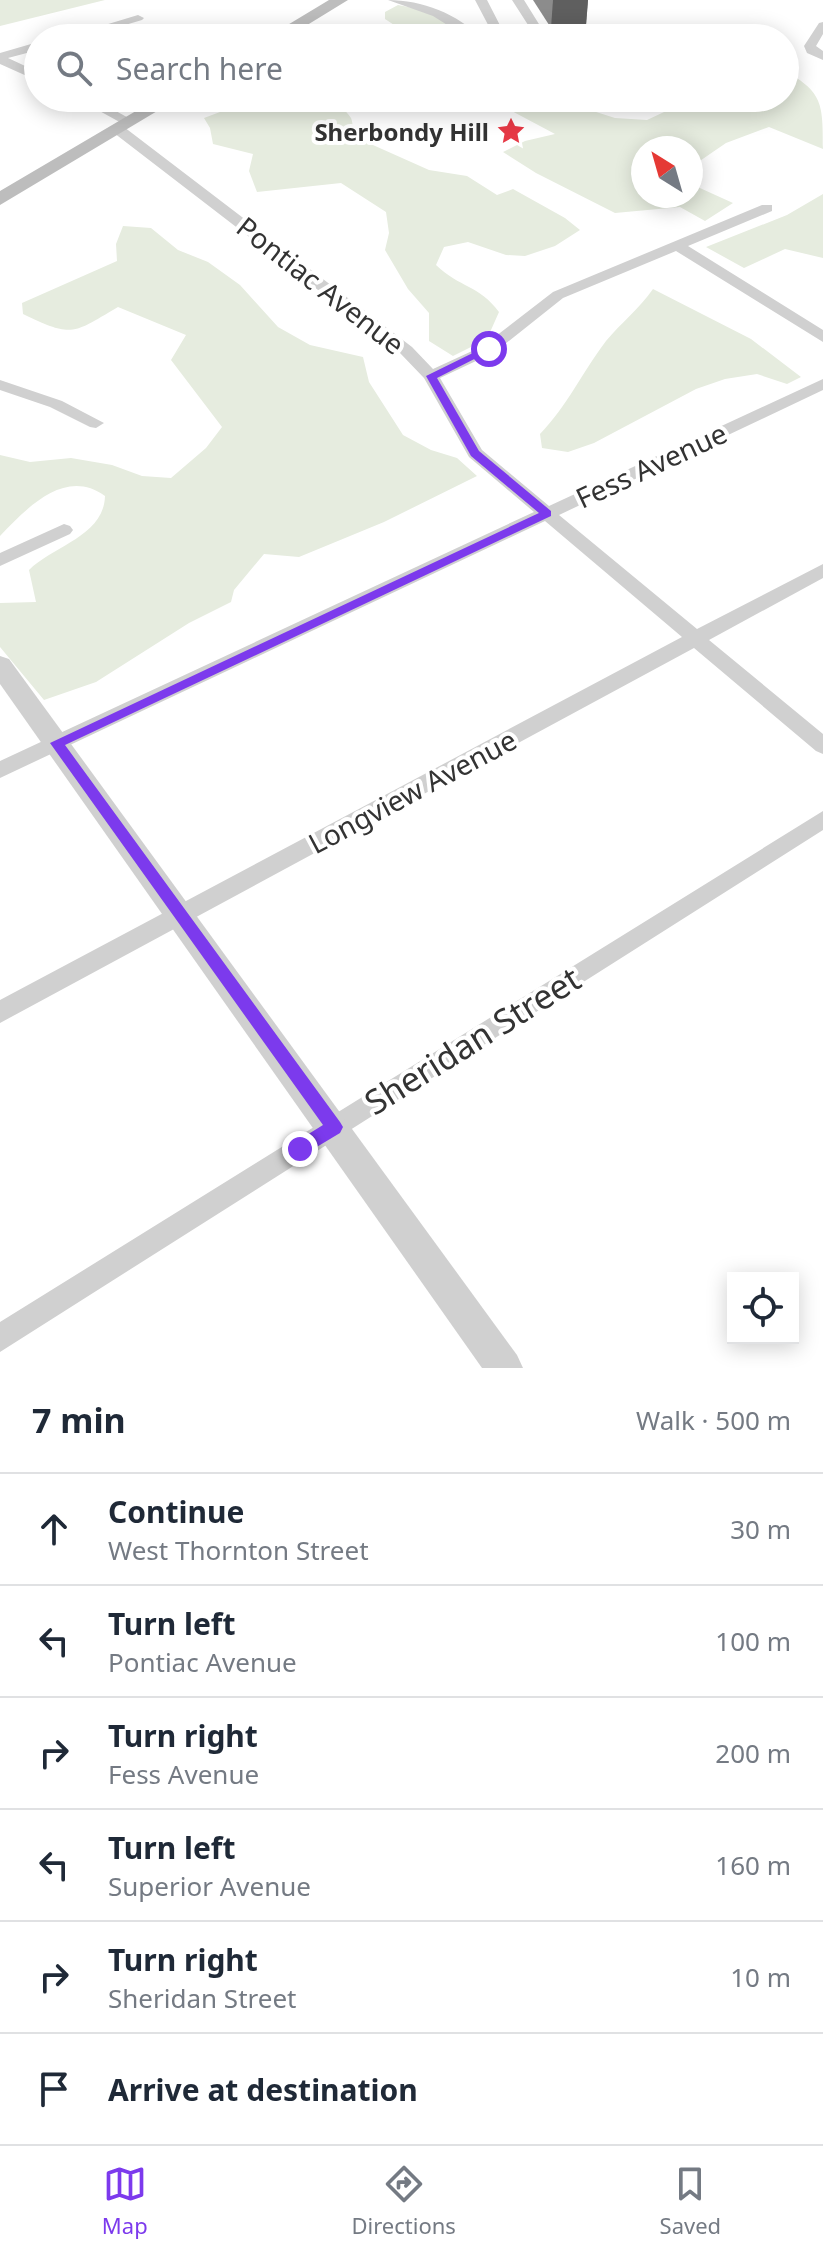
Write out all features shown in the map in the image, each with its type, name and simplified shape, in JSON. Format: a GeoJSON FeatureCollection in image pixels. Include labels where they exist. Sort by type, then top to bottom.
{"type":"FeatureCollection","features":[{"type":"Feature","properties":{"kind":"main road"},"geometry":{"type":"LineString","coordinates":[[296,24],[330,2]]}},
{"type":"Feature","properties":{"kind":"main road"},"geometry":{"type":"LineString","coordinates":[[0,199],[147,112]]}},
{"type":"Feature","properties":{"kind":"street"},"geometry":{"type":"LineString","coordinates":[[394,0],[415,2],[459,24]]}},
{"type":"Feature","properties":{"kind":"street"},"geometry":{"type":"LineString","coordinates":[[481,0],[494,24]]}},
{"type":"Feature","properties":{"kind":"street"},"geometry":{"type":"LineString","coordinates":[[518,0],[533,24]]}},
{"type":"Feature","properties":{"kind":"street"},"geometry":{"type":"LineString","coordinates":[[117,24],[138,18]]}},
{"type":"Feature","properties":{"kind":"street"},"geometry":{"type":"LineString","coordinates":[[823,25],[810,46],[811,50],[823,56]]}},
{"type":"Feature","properties":{"kind":"street"},"geometry":{"type":"LineString","coordinates":[[0,58],[24,50]]}},
{"type":"Feature","properties":{"kind":"street"},"geometry":{"type":"LineString","coordinates":[[0,58],[24,70]]}},
{"type":"Feature","properties":{"kind":"street","name":"Pontiac Avenue"},"geometry":{"type":"LineString","coordinates":[[103,112],[406,350],[431,376],[475,453],[823,746]]}},
{"type":"Feature","properties":{"kind":"street"},"geometry":{"type":"LineString","coordinates":[[431,376],[489,349],[558,295],[767,208]]}},
{"type":"Feature","properties":{"kind":"street"},"geometry":{"type":"LineString","coordinates":[[676,245],[823,337]]}},
{"type":"Feature","properties":{"kind":"street","name":"Fess Avenue"},"geometry":{"type":"LineString","coordinates":[[0,770],[823,384]]}},
{"type":"Feature","properties":{"kind":"street"},"geometry":{"type":"LineString","coordinates":[[0,385],[56,404],[96,423]]}},
{"type":"Feature","properties":{"kind":"street"},"geometry":{"type":"LineString","coordinates":[[0,560],[64,530]]}},
{"type":"Feature","properties":{"kind":"street","name":"Longview Avenue"},"geometry":{"type":"LineString","coordinates":[[0,1012],[823,570]]}},
{"type":"Feature","properties":{"kind":"street"},"geometry":{"type":"LineString","coordinates":[[0,665],[504,1368]]}},
{"type":"Feature","properties":{"kind":"street","name":"Sheridan Street"},"geometry":{"type":"LineString","coordinates":[[0,1338],[823,819]]}},
{"type":"Feature","properties":{"kind":"shaded area"},"geometry":{"type":"Polygon","coordinates":[[[0,0],[105,0],[0,26],[0,0]]]}},
{"type":"Feature","properties":{"kind":"shaded area"},"geometry":{"type":"Polygon","coordinates":[[[398,5],[435,16],[448,24],[393,24],[385,19],[385,12],[398,5]]]}},
{"type":"Feature","properties":{"kind":"shaded area"},"geometry":{"type":"Polygon","coordinates":[[[799,80],[818,101],[823,149],[769,127],[726,143],[703,159],[703,136],[631,136],[631,208],[669,208],[615,213],[536,173],[503,152],[525,141],[555,134],[513,112],[596,112],[615,118],[647,120],[664,112],[799,112],[799,80]]]}},
{"type":"Feature","properties":{"kind":"shaded area"},"geometry":{"type":"Polygon","coordinates":[[[220,112],[346,112],[351,118],[355,137],[429,170],[467,176],[497,195],[513,189],[565,218],[580,230],[555,246],[525,256],[506,255],[468,242],[444,247],[436,265],[484,296],[499,312],[487,339],[453,356],[429,341],[429,313],[408,289],[385,250],[389,233],[386,212],[341,183],[257,192],[249,171],[253,154],[213,144],[204,118],[220,112]]]}},
{"type":"Feature","properties":{"kind":"shaded area"},"geometry":{"type":"Polygon","coordinates":[[[703,189],[733,203],[705,221],[682,208],[703,208],[703,189]]]}},
{"type":"Feature","properties":{"kind":"shaded area"},"geometry":{"type":"Polygon","coordinates":[[[823,194],[823,258],[785,249],[744,268],[706,247],[787,215],[823,194]]]}},
{"type":"Feature","properties":{"kind":"shaded area"},"geometry":{"type":"Polygon","coordinates":[[[123,226],[151,228],[178,250],[208,262],[240,285],[278,327],[310,345],[363,357],[369,382],[403,435],[431,450],[457,458],[477,476],[384,522],[299,557],[264,554],[234,590],[231,602],[189,623],[96,682],[44,700],[0,647],[0,603],[36,602],[29,570],[87,531],[102,510],[105,496],[90,488],[76,486],[61,489],[35,503],[0,536],[0,455],[30,462],[71,458],[112,465],[142,476],[171,478],[206,448],[222,427],[171,360],[186,335],[118,307],[72,330],[52,327],[23,314],[22,303],[117,261],[116,244],[123,226]]]}},
{"type":"Feature","properties":{"kind":"shaded area"},"geometry":{"type":"Polygon","coordinates":[[[653,289],[751,339],[801,377],[787,384],[757,374],[725,379],[696,389],[594,443],[568,452],[542,448],[540,434],[606,341],[653,289]]]}},
{"type":"Feature","properties":{"kind":"place","name":"Sherbondy Hill"},"geometry":{"type":"Point","coordinates":[511,131]}},
{"type":"Feature","properties":{"kind":"route"},"geometry":{"type":"LineString","coordinates":[[300,1149],[334,1127],[57,743],[547,514],[475,453],[465,441],[431,376],[489,349]]}}]}
